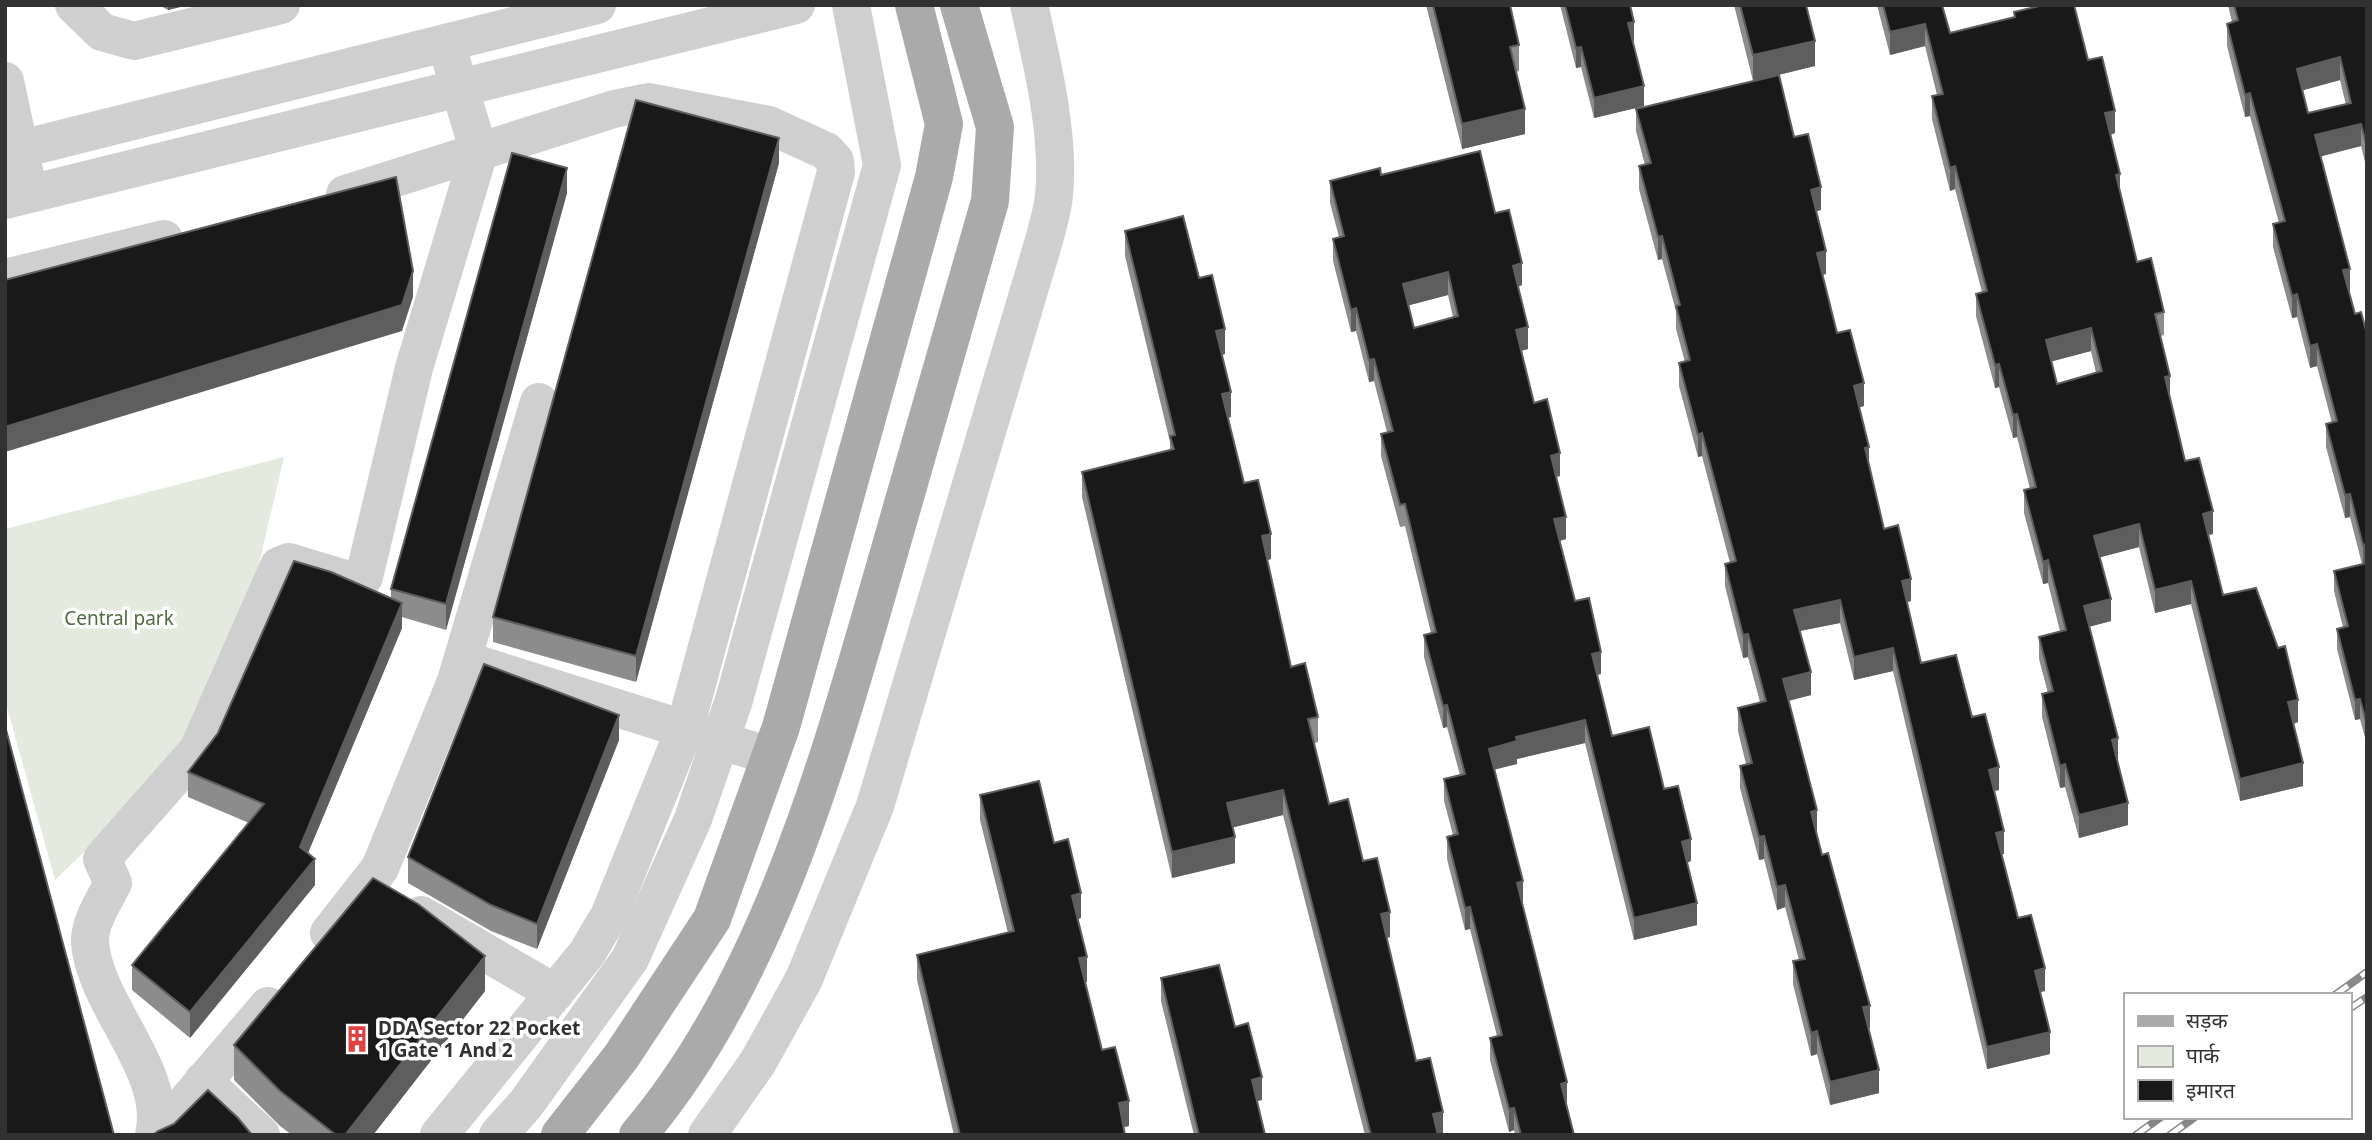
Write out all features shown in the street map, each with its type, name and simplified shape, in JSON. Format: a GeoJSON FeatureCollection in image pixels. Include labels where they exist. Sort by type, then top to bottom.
{"type":"FeatureCollection","features":[{"type":"Feature","properties":{"kind":"main road"},"geometry":{"type":"LineString","coordinates":[[560,1135],[621,1056],[712,919],[771,755],[934,177],[944,124],[914,5]]}},
{"type":"Feature","properties":{"kind":"main road"},"geometry":{"type":"LineString","coordinates":[[638,1135],[674,1093],[754,953],[826,764],[990,201],[995,127],[959,5]]}},
{"type":"Feature","properties":{"kind":"street"},"geometry":{"type":"LineString","coordinates":[[74,5],[102,32],[134,41],[281,5]]}},
{"type":"Feature","properties":{"kind":"street"},"geometry":{"type":"LineString","coordinates":[[13,152],[597,5]]}},
{"type":"Feature","properties":{"kind":"street"},"geometry":{"type":"LineString","coordinates":[[5,82],[17,197],[796,5]]}},
{"type":"Feature","properties":{"kind":"street"},"geometry":{"type":"LineString","coordinates":[[439,1135],[601,933],[703,733],[734,700],[881,165],[851,5]]}},
{"type":"Feature","properties":{"kind":"street"},"geometry":{"type":"LineString","coordinates":[[707,1135],[758,1062],[804,979],[876,806],[1045,237],[1054,194],[1052,143],[1048,97],[1029,5]]}},
{"type":"Feature","properties":{"kind":"street"},"geometry":{"type":"LineString","coordinates":[[156,1135],[157,1122],[152,1091],[96,967],[90,942],[93,924],[113,883],[102,859],[198,750],[279,566],[289,562],[358,583],[364,577],[414,368],[479,152],[446,43]]}},
{"type":"Feature","properties":{"kind":"street"},"geometry":{"type":"LineString","coordinates":[[308,204],[614,108],[648,102],[769,125],[826,151],[835,161],[832,186],[703,733],[693,819],[631,959],[525,1105],[498,1135]]}},
{"type":"Feature","properties":{"kind":"street"},"geometry":{"type":"LineString","coordinates":[[5,278],[202,230]]}},
{"type":"Feature","properties":{"kind":"street"},"geometry":{"type":"LineString","coordinates":[[156,1135],[302,966],[380,868],[462,660],[539,402]]}},
{"type":"Feature","properties":{"kind":"street"},"geometry":{"type":"LineString","coordinates":[[462,660],[771,755]]}},
{"type":"Feature","properties":{"kind":"street"},"geometry":{"type":"LineString","coordinates":[[367,884],[555,992]]}},
{"type":"Feature","properties":{"kind":"street"},"geometry":{"type":"LineString","coordinates":[[203,1081],[261,1135]]}},
{"type":"Feature","properties":{"kind":"green space","name":"Central park"},"geometry":{"type":"Polygon","coordinates":[[[284,457],[253,590],[190,750],[55,880],[5,700],[5,529],[284,457]]]}},
{"type":"Feature","properties":{"kind":"building"},"geometry":{"type":"Polygon","coordinates":[[[1433,5],[1510,5],[1519,45],[1510,47],[1525,109],[1462,124],[1433,5]]]}},
{"type":"Feature","properties":{"kind":"building"},"geometry":{"type":"Polygon","coordinates":[[[1565,5],[1630,5],[1634,22],[1628,23],[1644,86],[1594,98],[1581,47],[1576,48],[1565,5]]]}},
{"type":"Feature","properties":{"kind":"building"},"geometry":{"type":"Polygon","coordinates":[[[1740,5],[1806,5],[1815,41],[1753,55],[1740,5]]]}},
{"type":"Feature","properties":{"kind":"building"},"geometry":{"type":"Polygon","coordinates":[[[1883,5],[1942,5],[1950,33],[2015,17],[2014,12],[2044,5],[2074,5],[2088,60],[2102,57],[2115,111],[2105,113],[2120,174],[2116,175],[2137,262],[2151,258],[2164,312],[2155,314],[2170,376],[2165,377],[2185,461],[2199,458],[2213,511],[2203,514],[2223,595],[2256,588],[2278,648],[2285,646],[2298,700],[2288,702],[2303,763],[2240,779],[2191,581],[2155,590],[2139,524],[2094,536],[2111,599],[2084,606],[2118,738],[2112,740],[2128,803],[2079,815],[2065,764],[2060,766],[2042,694],[2053,691],[2039,637],[2066,630],[2048,560],[2043,562],[2024,490],[2036,487],[2017,414],[2013,415],[1999,364],[1995,365],[1976,294],[1987,291],[1955,166],[1950,168],[1932,96],[1943,94],[1925,24],[1890,32],[1883,5]],[[2091,328],[2046,340],[2057,384],[2102,371],[2091,328]]]}},
{"type":"Feature","properties":{"kind":"building"},"geometry":{"type":"Polygon","coordinates":[[[2234,5],[2367,5],[2367,147],[2361,124],[2315,135],[2350,269],[2343,270],[2355,314],[2361,312],[2367,334],[2367,544],[2363,545],[2350,494],[2345,495],[2326,424],[2337,421],[2317,344],[2310,346],[2297,294],[2292,296],[2273,224],[2285,221],[2250,93],[2245,95],[2227,24],[2238,20],[2234,5]],[[2340,57],[2297,69],[2308,113],[2351,103],[2340,57]]]}},
{"type":"Feature","properties":{"kind":"building"},"geometry":{"type":"Polygon","coordinates":[[[1779,75],[1794,137],[1808,134],[1821,187],[1811,190],[1826,251],[1817,253],[1837,333],[1850,330],[1864,383],[1854,386],[1869,447],[1865,448],[1884,529],[1898,525],[1911,579],[1902,581],[1921,663],[1956,655],[1972,717],[1985,714],[1999,767],[1989,770],[2004,831],[1996,833],[2018,918],[2031,915],[2045,968],[2035,971],[2050,1032],[1987,1047],[1893,648],[1854,657],[1840,600],[1794,610],[1811,672],[1783,679],[1817,810],[1811,812],[1822,855],[1828,853],[1870,1006],[1863,1007],[1879,1070],[1830,1082],[1817,1031],[1811,1033],[1793,961],[1805,959],[1785,885],[1777,887],[1764,836],[1759,837],[1740,766],[1752,763],[1738,708],[1766,701],[1748,634],[1743,635],[1725,564],[1736,561],[1702,433],[1698,435],[1679,363],[1690,360],[1676,306],[1680,305],[1662,236],[1658,237],[1639,166],[1651,163],[1636,109],[1779,75]]]}},
{"type":"Feature","properties":{"kind":"building"},"geometry":{"type":"Polygon","coordinates":[[[636,100],[779,138],[636,656],[493,617],[636,100]]]}},
{"type":"Feature","properties":{"kind":"building"},"geometry":{"type":"Polygon","coordinates":[[[1480,151],[1495,213],[1509,210],[1522,263],[1513,266],[1528,327],[1516,330],[1534,403],[1547,399],[1560,453],[1551,456],[1566,517],[1554,519],[1575,601],[1589,598],[1601,652],[1592,654],[1612,736],[1649,727],[1664,789],[1678,786],[1691,839],[1682,842],[1697,903],[1634,918],[1585,720],[1516,737],[1517,741],[1489,749],[1523,881],[1517,883],[1567,1082],[1561,1084],[1574,1135],[1521,1135],[1514,1108],[1509,1109],[1490,1038],[1502,1035],[1470,907],[1465,908],[1447,837],[1458,834],[1444,779],[1465,774],[1447,705],[1443,706],[1424,635],[1436,632],[1405,504],[1400,505],[1381,434],[1393,431],[1374,359],[1369,360],[1356,308],[1351,310],[1333,239],[1344,236],[1330,181],[1380,168],[1381,175],[1480,151]],[[1448,272],[1403,284],[1414,328],[1458,316],[1448,272]]]}},
{"type":"Feature","properties":{"kind":"building"},"geometry":{"type":"Polygon","coordinates":[[[512,153],[567,168],[446,604],[391,589],[512,153]]]}},
{"type":"Feature","properties":{"kind":"building"},"geometry":{"type":"Polygon","coordinates":[[[396,177],[413,271],[402,305],[5,427],[5,280],[396,177]]]}},
{"type":"Feature","properties":{"kind":"building"},"geometry":{"type":"Polygon","coordinates":[[[1183,216],[1199,278],[1212,275],[1225,329],[1216,331],[1231,392],[1222,394],[1244,483],[1258,480],[1271,534],[1262,536],[1291,667],[1305,663],[1318,717],[1308,719],[1329,804],[1348,799],[1363,861],[1377,858],[1390,912],[1381,914],[1416,1061],[1430,1058],[1443,1112],[1433,1114],[1438,1135],[1371,1135],[1283,790],[1227,803],[1235,837],[1172,852],[1082,472],[1174,449],[1170,436],[1175,435],[1125,231],[1183,216]]]}},
{"type":"Feature","properties":{"kind":"building"},"geometry":{"type":"Polygon","coordinates":[[[294,561],[331,572],[402,603],[300,847],[315,859],[190,1012],[132,965],[264,804],[188,772],[218,733],[294,561]]]}},
{"type":"Feature","properties":{"kind":"building"},"geometry":{"type":"Polygon","coordinates":[[[2367,563],[2367,725],[2360,699],[2355,700],[2337,629],[2348,626],[2334,571],[2367,563]]]}},
{"type":"Feature","properties":{"kind":"building"},"geometry":{"type":"Polygon","coordinates":[[[484,664],[619,715],[537,924],[491,905],[408,857],[484,664]]]}},
{"type":"Feature","properties":{"kind":"building"},"geometry":{"type":"Polygon","coordinates":[[[5,726],[114,1135],[5,1135],[5,726]]]}},
{"type":"Feature","properties":{"kind":"building"},"geometry":{"type":"Polygon","coordinates":[[[1039,781],[1054,843],[1068,839],[1081,893],[1072,896],[1087,957],[1079,958],[1102,1050],[1115,1047],[1129,1101],[1119,1103],[1125,1135],[960,1135],[917,955],[1014,931],[980,795],[1039,781]]]}},
{"type":"Feature","properties":{"kind":"building","name":"DDA Sector 22 Pocket 1 Gate 1 And 2"},"geometry":{"type":"Polygon","coordinates":[[[373,878],[418,904],[485,956],[345,1135],[336,1135],[280,1091],[234,1045],[373,878]]]}},
{"type":"Feature","properties":{"kind":"building"},"geometry":{"type":"Polygon","coordinates":[[[1219,965],[1235,1027],[1248,1023],[1262,1077],[1252,1080],[1265,1135],[1199,1135],[1161,978],[1219,965]]]}},
{"type":"Feature","properties":{"kind":"building"},"geometry":{"type":"Polygon","coordinates":[[[208,1090],[252,1135],[153,1135],[174,1124],[208,1090]]]}},
{"type":"Feature","properties":{"kind":"railway"},"geometry":{"type":"LineString","coordinates":[[2338,993],[2367,972]]}},
{"type":"Feature","properties":{"kind":"railway"},"geometry":{"type":"LineString","coordinates":[[2351,1008],[2367,997]]}},
{"type":"Feature","properties":{"kind":"railway"},"geometry":{"type":"LineString","coordinates":[[2136,1135],[2158,1119]]}},
{"type":"Feature","properties":{"kind":"railway"},"geometry":{"type":"LineString","coordinates":[[2170,1135],[2192,1119]]}},
{"type":"Feature","properties":{"kind":"place","name":"DDA Sector 22 Pocket 1 Gate 1 And 2"},"geometry":{"type":"Point","coordinates":[357,1039]}}]}
